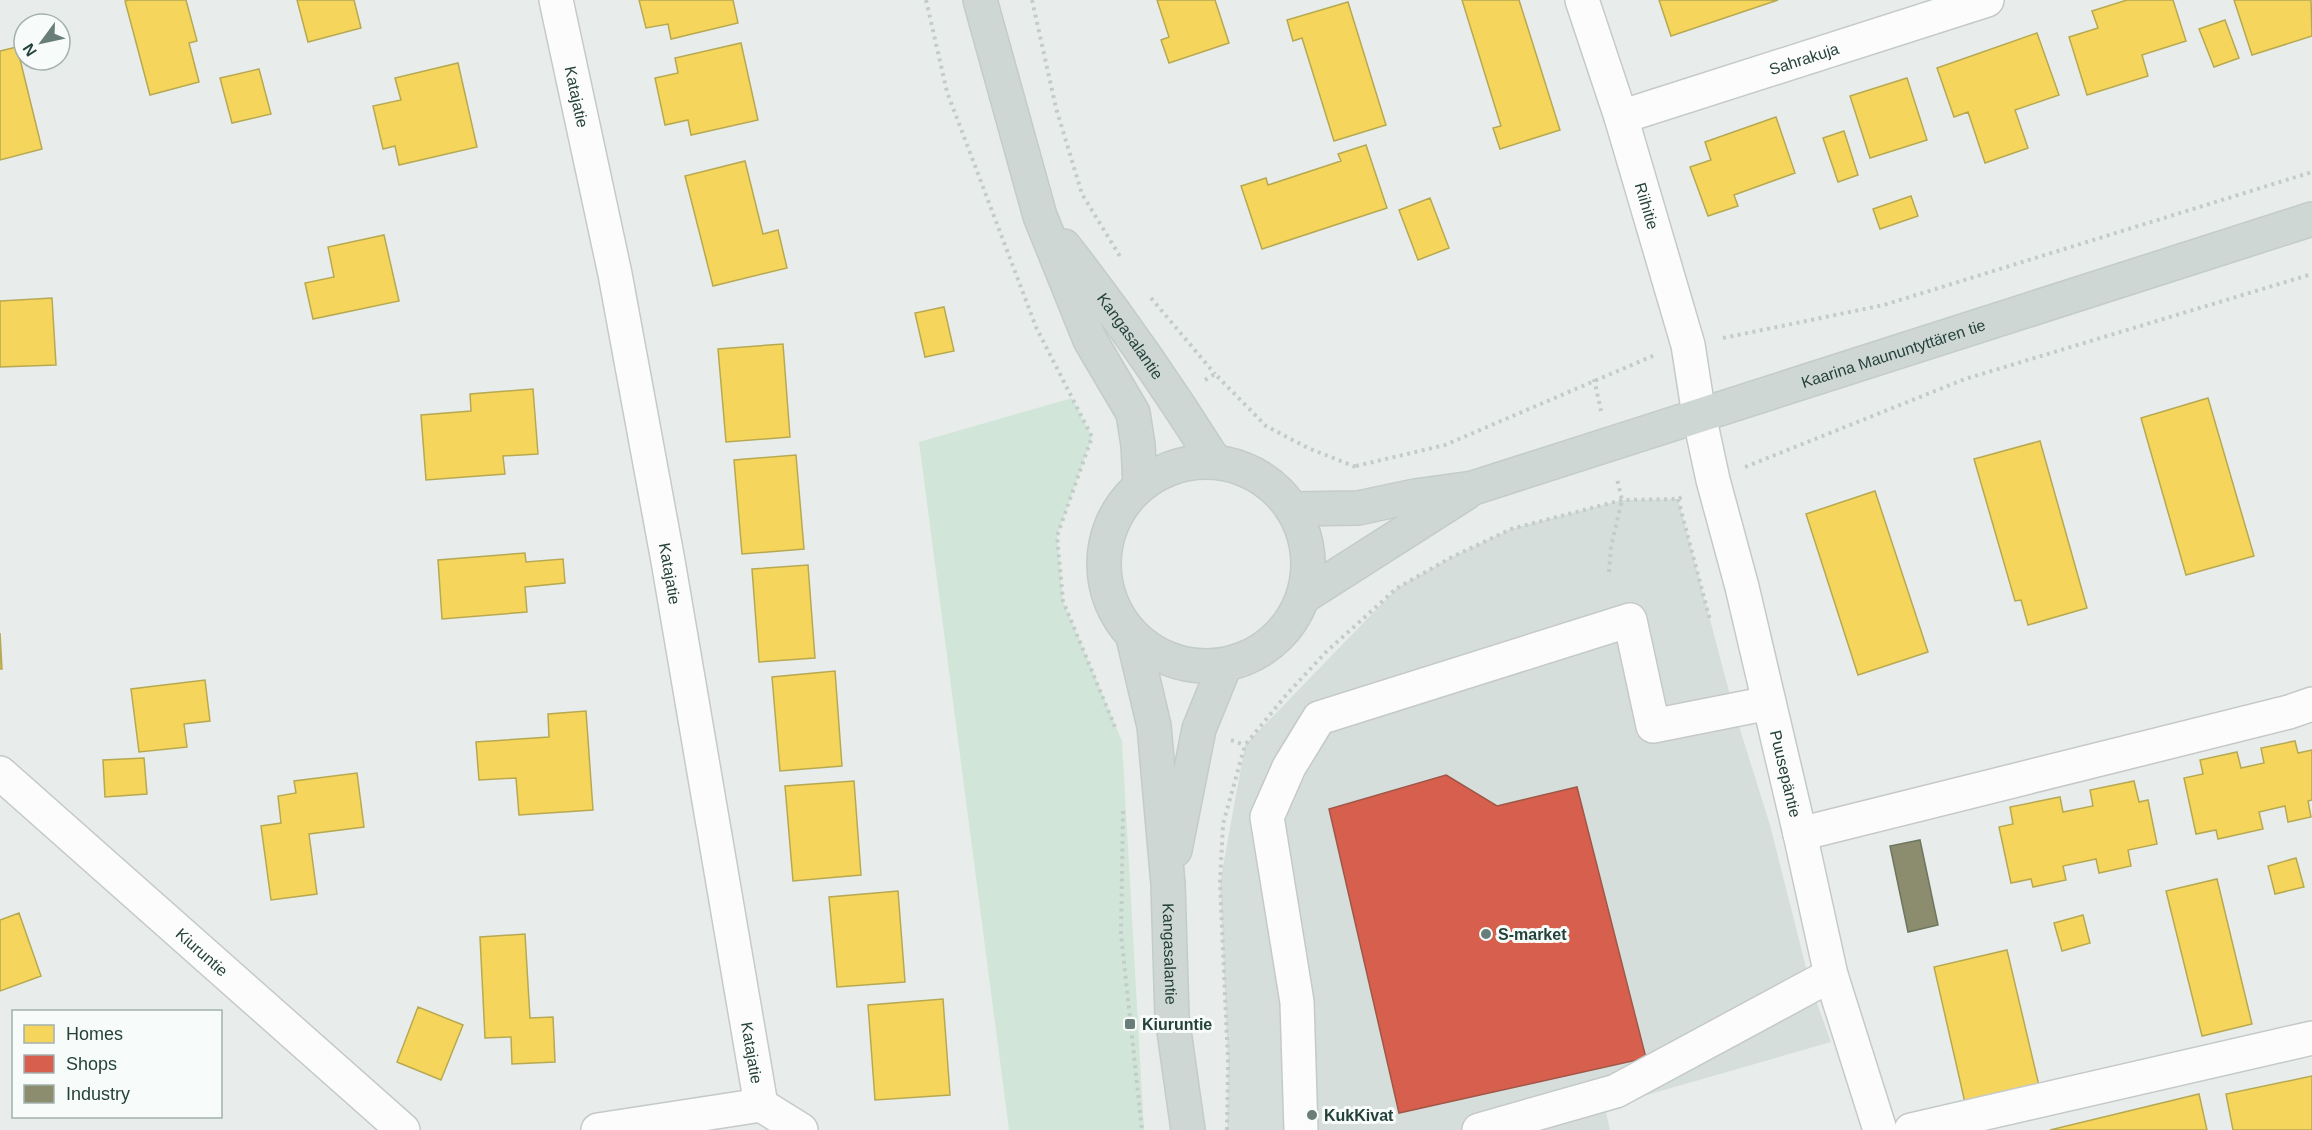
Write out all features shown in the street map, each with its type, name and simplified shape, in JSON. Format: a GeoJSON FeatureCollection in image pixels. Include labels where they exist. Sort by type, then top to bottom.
{"type":"FeatureCollection","features":[{"type":"Feature","properties":{"kind":"main road","name":"Kangasalantie"},"geometry":{"type":"LineString","coordinates":[[981,0],[1040,216],[1090,340],[1132,413],[1138,445],[1140,485]]}},
{"type":"Feature","properties":{"kind":"main road","name":"Kangasalantie"},"geometry":{"type":"LineString","coordinates":[[1040,216],[1106,300],[1176,400],[1215,462]]}},
{"type":"Feature","properties":{"kind":"main road","name":"Kaarina Maununtyttären tie"},"geometry":{"type":"LineString","coordinates":[[1292,509],[1358,508],[1415,496],[1473,488],[2312,219]]}},
{"type":"Feature","properties":{"kind":"main road"},"geometry":{"type":"LineString","coordinates":[[1215,462],[1233,465],[1250,472],[1281,494],[1292,509],[1306,543],[1308,579],[1296,614],[1274,642],[1242,660],[1225,665],[1198,666],[1168,660],[1149,650],[1133,637],[1120,620],[1110,601],[1104,581],[1103,560],[1106,538],[1114,519],[1125,500],[1140,485],[1178,466],[1215,462]]}},
{"type":"Feature","properties":{"kind":"main road","name":"Kaarina Maununtyttären tie"},"geometry":{"type":"LineString","coordinates":[[1303,597],[1473,488]]}},
{"type":"Feature","properties":{"kind":"main road","name":"Kangasalantie"},"geometry":{"type":"LineString","coordinates":[[1133,637],[1154,726],[1168,884],[1172,1017],[1188,1130]]}},
{"type":"Feature","properties":{"kind":"main road","name":"Kangasalantie"},"geometry":{"type":"LineString","coordinates":[[1168,884],[1199,729],[1225,665]]}},
{"type":"Feature","properties":{"kind":"street","name":"Katajatie"},"geometry":{"type":"LineString","coordinates":[[556,0],[615,274],[668,561],[761,1105],[801,1130]]}},
{"type":"Feature","properties":{"kind":"street","name":"Riihitie"},"geometry":{"type":"LineString","coordinates":[[1582,0],[1622,117],[1688,345],[1699,415]]}},
{"type":"Feature","properties":{"kind":"street","name":"Sahrakuja"},"geometry":{"type":"LineString","coordinates":[[1622,117],[1987,0]]}},
{"type":"Feature","properties":{"kind":"street","name":"Puusepäntie"},"geometry":{"type":"LineString","coordinates":[[1699,415],[1800,834],[1831,975],[1880,1130]]}},
{"type":"Feature","properties":{"kind":"street"},"geometry":{"type":"LineString","coordinates":[[1301,1130],[1298,1002],[1267,817],[1289,767],[1320,718],[1630,620],[1653,726],[1769,703]]}},
{"type":"Feature","properties":{"kind":"street"},"geometry":{"type":"LineString","coordinates":[[1800,834],[2289,712],[2312,704]]}},
{"type":"Feature","properties":{"kind":"street","name":"Kiuruntie"},"geometry":{"type":"LineString","coordinates":[[0,773],[403,1130]]}},
{"type":"Feature","properties":{"kind":"street"},"geometry":{"type":"LineString","coordinates":[[1479,1130],[1616,1091],[1831,975]]}},
{"type":"Feature","properties":{"kind":"street"},"geometry":{"type":"LineString","coordinates":[[1911,1130],[2312,1038]]}},
{"type":"Feature","properties":{"kind":"street"},"geometry":{"type":"LineString","coordinates":[[598,1130],[761,1105]]}},
{"type":"Feature","properties":{"kind":"path"},"geometry":{"type":"LineString","coordinates":[[926,0],[947,92],[1032,316],[1092,437]]}},
{"type":"Feature","properties":{"kind":"path"},"geometry":{"type":"LineString","coordinates":[[1032,0],[1056,108],[1082,194],[1126,266]]}},
{"type":"Feature","properties":{"kind":"path"},"geometry":{"type":"LineString","coordinates":[[1148,295],[1215,374],[1266,426],[1308,448],[1356,466],[1445,445],[1666,350],[1884,304],[2312,172]]}},
{"type":"Feature","properties":{"kind":"path"},"geometry":{"type":"LineString","coordinates":[[1377,551],[1397,588],[1452,557],[1511,529],[1622,500],[1678,499],[1713,480],[1965,379],[2312,274]]}},
{"type":"Feature","properties":{"kind":"path"},"geometry":{"type":"LineString","coordinates":[[1176,400],[1215,374]]}},
{"type":"Feature","properties":{"kind":"path"},"geometry":{"type":"LineString","coordinates":[[1118,732],[1064,601],[1057,536],[1092,437],[1132,413]]}},
{"type":"Feature","properties":{"kind":"path"},"geometry":{"type":"LineString","coordinates":[[1356,466],[1358,508]]}},
{"type":"Feature","properties":{"kind":"path"},"geometry":{"type":"LineString","coordinates":[[1609,572],[1611,547],[1622,500]]}},
{"type":"Feature","properties":{"kind":"path"},"geometry":{"type":"LineString","coordinates":[[1123,806],[1121,934],[1142,1130]]}},
{"type":"Feature","properties":{"kind":"shaded area"},"geometry":{"type":"Polygon","coordinates":[[[1678,499],[1734,710],[1770,825],[1811,987],[1831,1042],[1605,1107],[1610,1130],[1227,1130],[1228,1061],[1220,883],[1245,745],[1397,588],[1452,557],[1511,529],[1622,500],[1678,499]]]}},
{"type":"Feature","properties":{"kind":"green space"},"geometry":{"type":"Polygon","coordinates":[[[1072,398],[1092,437],[1057,536],[1063,601],[1122,741],[1144,1130],[1009,1130],[919,442],[1072,398]]]}},
{"type":"Feature","properties":{"kind":"building: Homes"},"geometry":{"type":"Polygon","coordinates":[[[186,0],[197,41],[189,43],[199,82],[150,95],[125,1],[186,0]]]}},
{"type":"Feature","properties":{"kind":"building: Homes"},"geometry":{"type":"Polygon","coordinates":[[[297,0],[354,0],[361,28],[308,42],[297,0]]]}},
{"type":"Feature","properties":{"kind":"building: Homes"},"geometry":{"type":"Polygon","coordinates":[[[639,0],[733,0],[738,23],[671,39],[668,24],[646,28],[639,0]]]}},
{"type":"Feature","properties":{"kind":"building: Homes"},"geometry":{"type":"Polygon","coordinates":[[[1157,0],[1215,0],[1229,43],[1169,63],[1161,40],[1169,37],[1157,0]]]}},
{"type":"Feature","properties":{"kind":"building: Homes"},"geometry":{"type":"Polygon","coordinates":[[[1462,0],[1519,0],[1560,130],[1500,149],[1493,128],[1501,126],[1462,0]]]}},
{"type":"Feature","properties":{"kind":"building: Homes"},"geometry":{"type":"Polygon","coordinates":[[[1659,0],[1778,0],[1671,36],[1659,0]]]}},
{"type":"Feature","properties":{"kind":"building: Homes"},"geometry":{"type":"Polygon","coordinates":[[[2127,0],[2173,0],[2186,41],[2142,55],[2148,76],[2087,95],[2069,37],[2098,28],[2092,11],[2127,0]]]}},
{"type":"Feature","properties":{"kind":"building: Homes"},"geometry":{"type":"Polygon","coordinates":[[[2234,0],[2311,0],[2312,36],[2252,55],[2234,0]]]}},
{"type":"Feature","properties":{"kind":"building: Homes"},"geometry":{"type":"Polygon","coordinates":[[[1348,2],[1386,125],[1334,141],[1302,38],[1293,41],[1287,20],[1348,2]]]}},
{"type":"Feature","properties":{"kind":"building: Homes"},"geometry":{"type":"Polygon","coordinates":[[[2225,20],[2239,58],[2214,67],[2199,29],[2225,20]]]}},
{"type":"Feature","properties":{"kind":"building: Homes"},"geometry":{"type":"Polygon","coordinates":[[[2037,33],[2059,95],[2015,110],[2028,148],[1985,163],[1968,112],[1954,117],[1937,68],[2037,33]]]}},
{"type":"Feature","properties":{"kind":"building: Homes"},"geometry":{"type":"Polygon","coordinates":[[[741,43],[758,120],[691,135],[688,120],[665,125],[655,78],[678,73],[675,58],[741,43]]]}},
{"type":"Feature","properties":{"kind":"building: Homes"},"geometry":{"type":"Polygon","coordinates":[[[12,48],[12,72],[23,72],[42,149],[0,160],[0,51],[12,48]]]}},
{"type":"Feature","properties":{"kind":"building: Homes"},"geometry":{"type":"Polygon","coordinates":[[[458,63],[477,147],[399,165],[395,146],[383,149],[373,106],[401,100],[395,78],[458,63]]]}},
{"type":"Feature","properties":{"kind":"building: Homes"},"geometry":{"type":"Polygon","coordinates":[[[259,69],[271,114],[232,123],[220,78],[259,69]]]}},
{"type":"Feature","properties":{"kind":"building: Homes"},"geometry":{"type":"Polygon","coordinates":[[[1907,78],[1927,140],[1870,158],[1850,96],[1907,78]]]}},
{"type":"Feature","properties":{"kind":"building: Homes"},"geometry":{"type":"Polygon","coordinates":[[[1776,117],[1795,173],[1734,195],[1738,206],[1708,216],[1690,167],[1711,160],[1705,142],[1776,117]]]}},
{"type":"Feature","properties":{"kind":"building: Homes"},"geometry":{"type":"Polygon","coordinates":[[[1844,131],[1858,175],[1838,182],[1823,138],[1844,131]]]}},
{"type":"Feature","properties":{"kind":"building: Homes"},"geometry":{"type":"Polygon","coordinates":[[[1366,145],[1387,208],[1262,249],[1241,186],[1266,178],[1268,185],[1341,161],[1338,154],[1366,145]]]}},
{"type":"Feature","properties":{"kind":"building: Homes"},"geometry":{"type":"Polygon","coordinates":[[[745,161],[763,234],[778,230],[787,268],[713,286],[685,176],[745,161]]]}},
{"type":"Feature","properties":{"kind":"building: Homes"},"geometry":{"type":"Polygon","coordinates":[[[1911,196],[1918,216],[1880,229],[1873,209],[1911,196]]]}},
{"type":"Feature","properties":{"kind":"building: Homes"},"geometry":{"type":"Polygon","coordinates":[[[1430,198],[1449,248],[1418,260],[1399,210],[1430,198]]]}},
{"type":"Feature","properties":{"kind":"building: Homes"},"geometry":{"type":"Polygon","coordinates":[[[384,235],[399,301],[313,319],[305,283],[334,277],[328,247],[384,235]]]}},
{"type":"Feature","properties":{"kind":"building: Homes"},"geometry":{"type":"Polygon","coordinates":[[[52,298],[56,365],[0,367],[0,301],[52,298]]]}},
{"type":"Feature","properties":{"kind":"building: Homes"},"geometry":{"type":"Polygon","coordinates":[[[944,307],[954,351],[925,357],[915,313],[944,307]]]}},
{"type":"Feature","properties":{"kind":"building: Homes"},"geometry":{"type":"Polygon","coordinates":[[[783,344],[790,437],[726,442],[718,349],[783,344]]]}},
{"type":"Feature","properties":{"kind":"building: Homes"},"geometry":{"type":"Polygon","coordinates":[[[533,389],[538,454],[503,456],[505,474],[426,480],[421,415],[471,411],[470,394],[533,389]]]}},
{"type":"Feature","properties":{"kind":"building: Homes"},"geometry":{"type":"Polygon","coordinates":[[[2208,398],[2254,556],[2186,575],[2141,418],[2208,398]]]}},
{"type":"Feature","properties":{"kind":"building: Homes"},"geometry":{"type":"Polygon","coordinates":[[[2040,441],[2087,608],[2028,625],[2021,600],[2015,601],[1974,459],[2040,441]]]}},
{"type":"Feature","properties":{"kind":"building: Homes"},"geometry":{"type":"Polygon","coordinates":[[[796,455],[804,549],[742,554],[734,460],[796,455]]]}},
{"type":"Feature","properties":{"kind":"building: Homes"},"geometry":{"type":"Polygon","coordinates":[[[1875,491],[1928,652],[1858,675],[1806,514],[1875,491]]]}},
{"type":"Feature","properties":{"kind":"building: Homes"},"geometry":{"type":"Polygon","coordinates":[[[525,553],[526,562],[563,559],[565,583],[525,587],[527,612],[442,619],[438,560],[525,553]]]}},
{"type":"Feature","properties":{"kind":"building: Homes"},"geometry":{"type":"Polygon","coordinates":[[[808,565],[815,658],[759,662],[752,569],[808,565]]]}},
{"type":"Feature","properties":{"kind":"building: Homes"},"geometry":{"type":"Polygon","coordinates":[[[0,633],[2,669],[0,669],[0,633]]]}},
{"type":"Feature","properties":{"kind":"building: Homes"},"geometry":{"type":"Polygon","coordinates":[[[835,671],[842,766],[780,771],[772,677],[835,671]]]}},
{"type":"Feature","properties":{"kind":"building: Homes"},"geometry":{"type":"Polygon","coordinates":[[[205,680],[210,721],[184,724],[187,747],[139,752],[131,689],[205,680]]]}},
{"type":"Feature","properties":{"kind":"building: Homes"},"geometry":{"type":"Polygon","coordinates":[[[586,711],[593,810],[519,815],[516,778],[479,780],[476,742],[549,737],[548,714],[586,711]]]}},
{"type":"Feature","properties":{"kind":"building: Homes"},"geometry":{"type":"Polygon","coordinates":[[[2295,741],[2298,753],[2312,750],[2312,800],[2308,801],[2311,817],[2288,822],[2285,806],[2259,812],[2263,829],[2218,839],[2216,830],[2196,834],[2184,778],[2203,774],[2200,760],[2237,752],[2241,768],[2264,763],[2261,748],[2295,741]]]}},
{"type":"Feature","properties":{"kind":"building: Homes"},"geometry":{"type":"Polygon","coordinates":[[[144,758],[147,794],[105,797],[103,760],[144,758]]]}},
{"type":"Feature","properties":{"kind":"building: Homes"},"geometry":{"type":"Polygon","coordinates":[[[357,773],[364,827],[309,834],[317,894],[271,900],[261,826],[281,823],[278,796],[296,793],[294,781],[357,773]]]}},
{"type":"Feature","properties":{"kind":"building: Homes"},"geometry":{"type":"Polygon","coordinates":[[[854,781],[861,875],[793,881],[785,786],[854,781]]]}},
{"type":"Feature","properties":{"kind":"building: Homes"},"geometry":{"type":"Polygon","coordinates":[[[2134,781],[2139,802],[2148,800],[2157,844],[2128,850],[2131,866],[2099,873],[2096,859],[2063,866],[2066,880],[2033,887],[2031,879],[2011,883],[1999,827],[2013,824],[2010,807],[2060,797],[2063,812],[2093,806],[2090,790],[2134,781]]]}},
{"type":"Feature","properties":{"kind":"building: Homes"},"geometry":{"type":"Polygon","coordinates":[[[2296,858],[2304,887],[2275,894],[2268,866],[2296,858]]]}},
{"type":"Feature","properties":{"kind":"building: Homes"},"geometry":{"type":"Polygon","coordinates":[[[2217,879],[2252,1024],[2202,1036],[2166,891],[2217,879]]]}},
{"type":"Feature","properties":{"kind":"building: Homes"},"geometry":{"type":"Polygon","coordinates":[[[898,891],[905,982],[837,987],[829,897],[898,891]]]}},
{"type":"Feature","properties":{"kind":"building: Homes"},"geometry":{"type":"Polygon","coordinates":[[[19,913],[41,976],[0,991],[0,920],[19,913]]]}},
{"type":"Feature","properties":{"kind":"building: Homes"},"geometry":{"type":"Polygon","coordinates":[[[2083,915],[2090,943],[2062,951],[2054,923],[2083,915]]]}},
{"type":"Feature","properties":{"kind":"building: Homes"},"geometry":{"type":"Polygon","coordinates":[[[525,934],[530,1018],[553,1017],[555,1062],[512,1064],[511,1037],[485,1038],[480,937],[525,934]]]}},
{"type":"Feature","properties":{"kind":"building: Homes"},"geometry":{"type":"Polygon","coordinates":[[[2007,950],[2040,1090],[1966,1107],[1934,967],[2007,950]]]}},
{"type":"Feature","properties":{"kind":"building: Homes"},"geometry":{"type":"Polygon","coordinates":[[[943,999],[950,1095],[875,1100],[868,1005],[943,999]]]}},
{"type":"Feature","properties":{"kind":"building: Homes"},"geometry":{"type":"Polygon","coordinates":[[[418,1007],[463,1025],[441,1080],[397,1062],[418,1007]]]}},
{"type":"Feature","properties":{"kind":"building: Homes"},"geometry":{"type":"Polygon","coordinates":[[[2312,1076],[2312,1130],[2233,1130],[2226,1094],[2312,1076]]]}},
{"type":"Feature","properties":{"kind":"building: Homes"},"geometry":{"type":"Polygon","coordinates":[[[2199,1094],[2207,1130],[2050,1130],[2199,1094]]]}},
{"type":"Feature","properties":{"kind":"building: Shops","name":"S-market"},"geometry":{"type":"Polygon","coordinates":[[[1446,775],[1497,806],[1577,787],[1646,1058],[1399,1113],[1329,809],[1446,775]]]}},
{"type":"Feature","properties":{"kind":"building: Industry"},"geometry":{"type":"Polygon","coordinates":[[[1920,840],[1938,925],[1908,932],[1890,846],[1920,840]]]}},
{"type":"Feature","properties":{"kind":"place","name":"S-market"},"geometry":{"type":"Point","coordinates":[1486,934]}},
{"type":"Feature","properties":{"kind":"place","name":"Kiuruntie"},"geometry":{"type":"Point","coordinates":[1130,1024]}},
{"type":"Feature","properties":{"kind":"place","name":"KukKivat"},"geometry":{"type":"Point","coordinates":[1312,1115]}}]}
